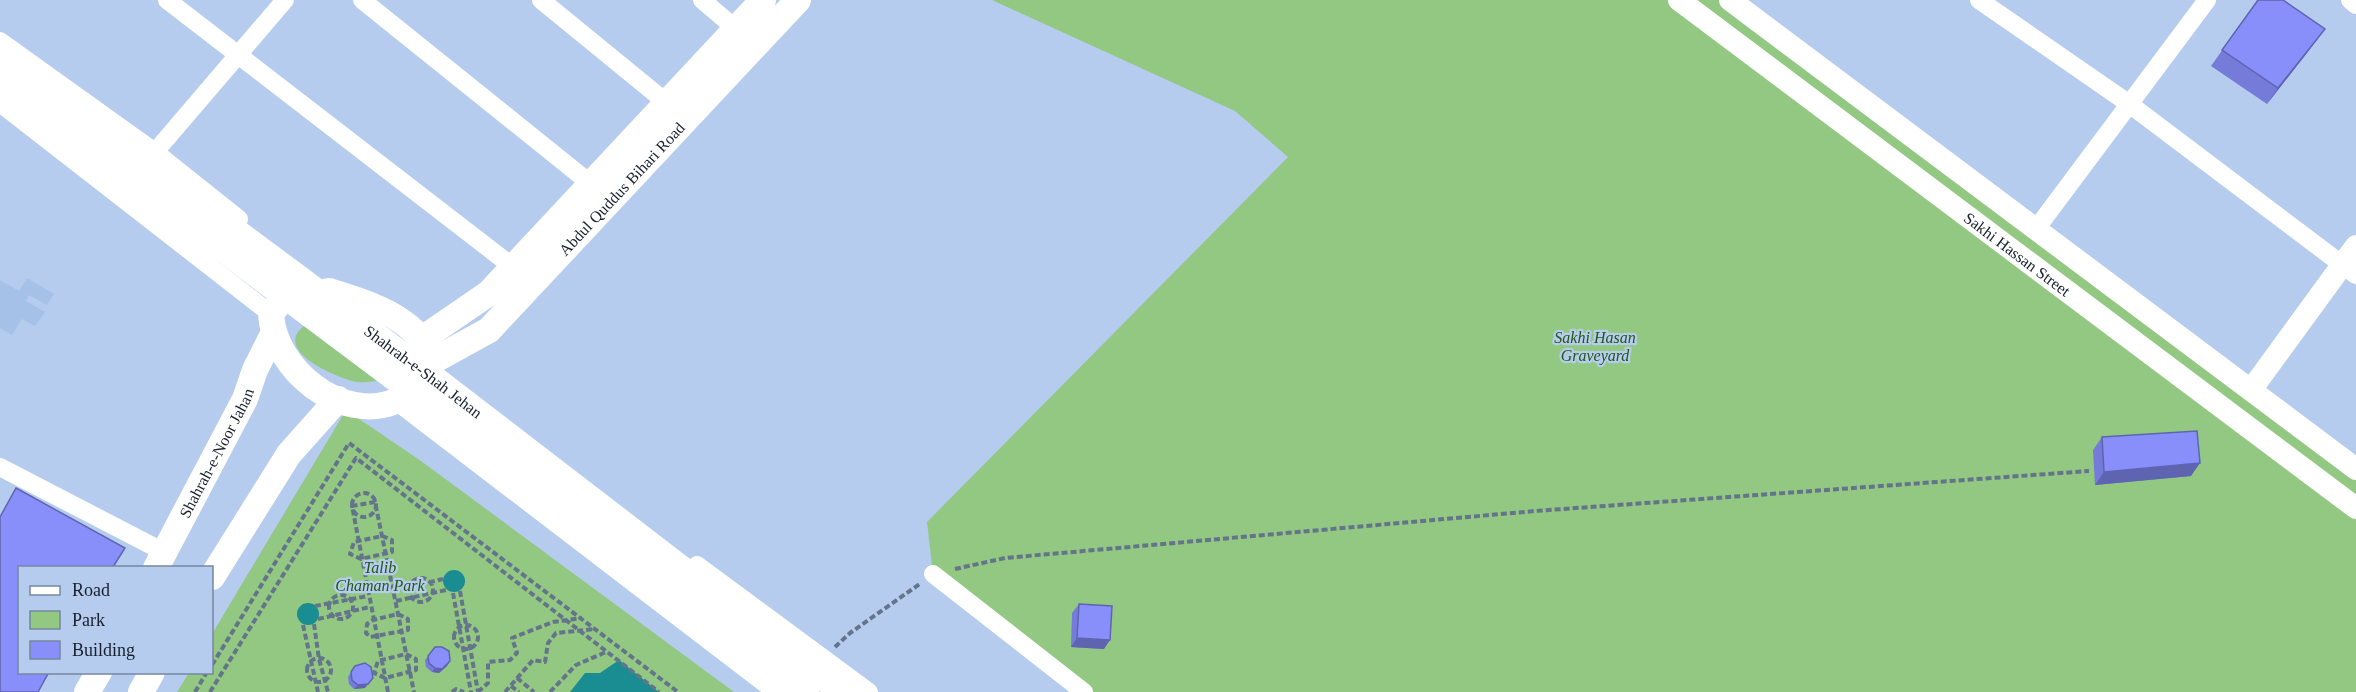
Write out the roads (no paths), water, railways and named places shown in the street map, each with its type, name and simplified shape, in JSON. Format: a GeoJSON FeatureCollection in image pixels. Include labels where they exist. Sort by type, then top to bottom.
{"type":"FeatureCollection","features":[{"type":"Feature","properties":{"kind":"main road","name":"Abdul Quddus Bihari Road"},"geometry":{"type":"LineString","coordinates":[[428,358],[763,0]]}},
{"type":"Feature","properties":{"kind":"main road","name":"Abdul Quddus Bihari Road"},"geometry":{"type":"LineString","coordinates":[[428,358],[489,330],[798,0]]}},
{"type":"Feature","properties":{"kind":"main road","name":"Shahrah-e-Shah Jehan"},"geometry":{"type":"LineString","coordinates":[[0,56],[441,384],[842,692]]}},
{"type":"Feature","properties":{"kind":"main road","name":"Shahrah-e-Shah Jehan"},"geometry":{"type":"LineString","coordinates":[[0,82],[602,532],[806,692]]}},
{"type":"Feature","properties":{"kind":"main road"},"geometry":{"type":"LineString","coordinates":[[329,291],[354,299],[398,320],[428,358],[416,389],[396,401],[375,406],[351,406],[303,378],[287,361],[272,324],[283,298],[329,291]]}},
{"type":"Feature","properties":{"kind":"main road","name":"Shahrah-e-Noor Jahan"},"geometry":{"type":"LineString","coordinates":[[160,560],[245,399],[272,324]]}},
{"type":"Feature","properties":{"kind":"main road"},"geometry":{"type":"LineString","coordinates":[[213,575],[290,454],[338,399]]}},
{"type":"Feature","properties":{"kind":"main road"},"geometry":{"type":"LineString","coordinates":[[87,692],[98,674]]}},
{"type":"Feature","properties":{"kind":"main road"},"geometry":{"type":"LineString","coordinates":[[141,692],[151,674]]}},
{"type":"Feature","properties":{"kind":"street"},"geometry":{"type":"LineString","coordinates":[[167,0],[513,267]]}},
{"type":"Feature","properties":{"kind":"street"},"geometry":{"type":"LineString","coordinates":[[155,152],[236,54],[285,0]]}},
{"type":"Feature","properties":{"kind":"street"},"geometry":{"type":"LineString","coordinates":[[362,0],[591,184]]}},
{"type":"Feature","properties":{"kind":"street"},"geometry":{"type":"LineString","coordinates":[[541,0],[667,103]]}},
{"type":"Feature","properties":{"kind":"street"},"geometry":{"type":"LineString","coordinates":[[702,0],[736,29]]}},
{"type":"Feature","properties":{"kind":"street","name":"Sakhi Hassan Street"},"geometry":{"type":"LineString","coordinates":[[1679,0],[2356,508]]}},
{"type":"Feature","properties":{"kind":"street","name":"Sakhi Hassan Street"},"geometry":{"type":"LineString","coordinates":[[1730,0],[2356,469]]}},
{"type":"Feature","properties":{"kind":"street"},"geometry":{"type":"LineString","coordinates":[[1979,0],[2128,103],[2349,269]]}},
{"type":"Feature","properties":{"kind":"street"},"geometry":{"type":"LineString","coordinates":[[2036,230],[2128,103],[2207,0]]}},
{"type":"Feature","properties":{"kind":"street"},"geometry":{"type":"LineString","coordinates":[[2350,0],[2356,4]]}},
{"type":"Feature","properties":{"kind":"street"},"geometry":{"type":"LineString","coordinates":[[0,41],[155,152],[329,291]]}},
{"type":"Feature","properties":{"kind":"street"},"geometry":{"type":"LineString","coordinates":[[0,103],[272,324]]}},
{"type":"Feature","properties":{"kind":"street"},"geometry":{"type":"LineString","coordinates":[[2251,390],[2349,269],[2356,246]]}},
{"type":"Feature","properties":{"kind":"street"},"geometry":{"type":"LineString","coordinates":[[428,358],[869,692]]}},
{"type":"Feature","properties":{"kind":"street"},"geometry":{"type":"LineString","coordinates":[[396,401],[776,692]]}},
{"type":"Feature","properties":{"kind":"street"},"geometry":{"type":"LineString","coordinates":[[0,467],[160,560]]}},
{"type":"Feature","properties":{"kind":"street"},"geometry":{"type":"LineString","coordinates":[[933,574],[1084,692]]}},
{"type":"Feature","properties":{"kind":"street"},"geometry":{"type":"LineString","coordinates":[[797,692],[824,658]]}},
{"type":"Feature","properties":{"kind":"park label","name":"Sakhi Hasan Graveyard"},"geometry":{"type":"Point","coordinates":[1595,346]}},
{"type":"Feature","properties":{"kind":"park label","name":"Talib Chaman Park"},"geometry":{"type":"Point","coordinates":[380,576]}}]}
